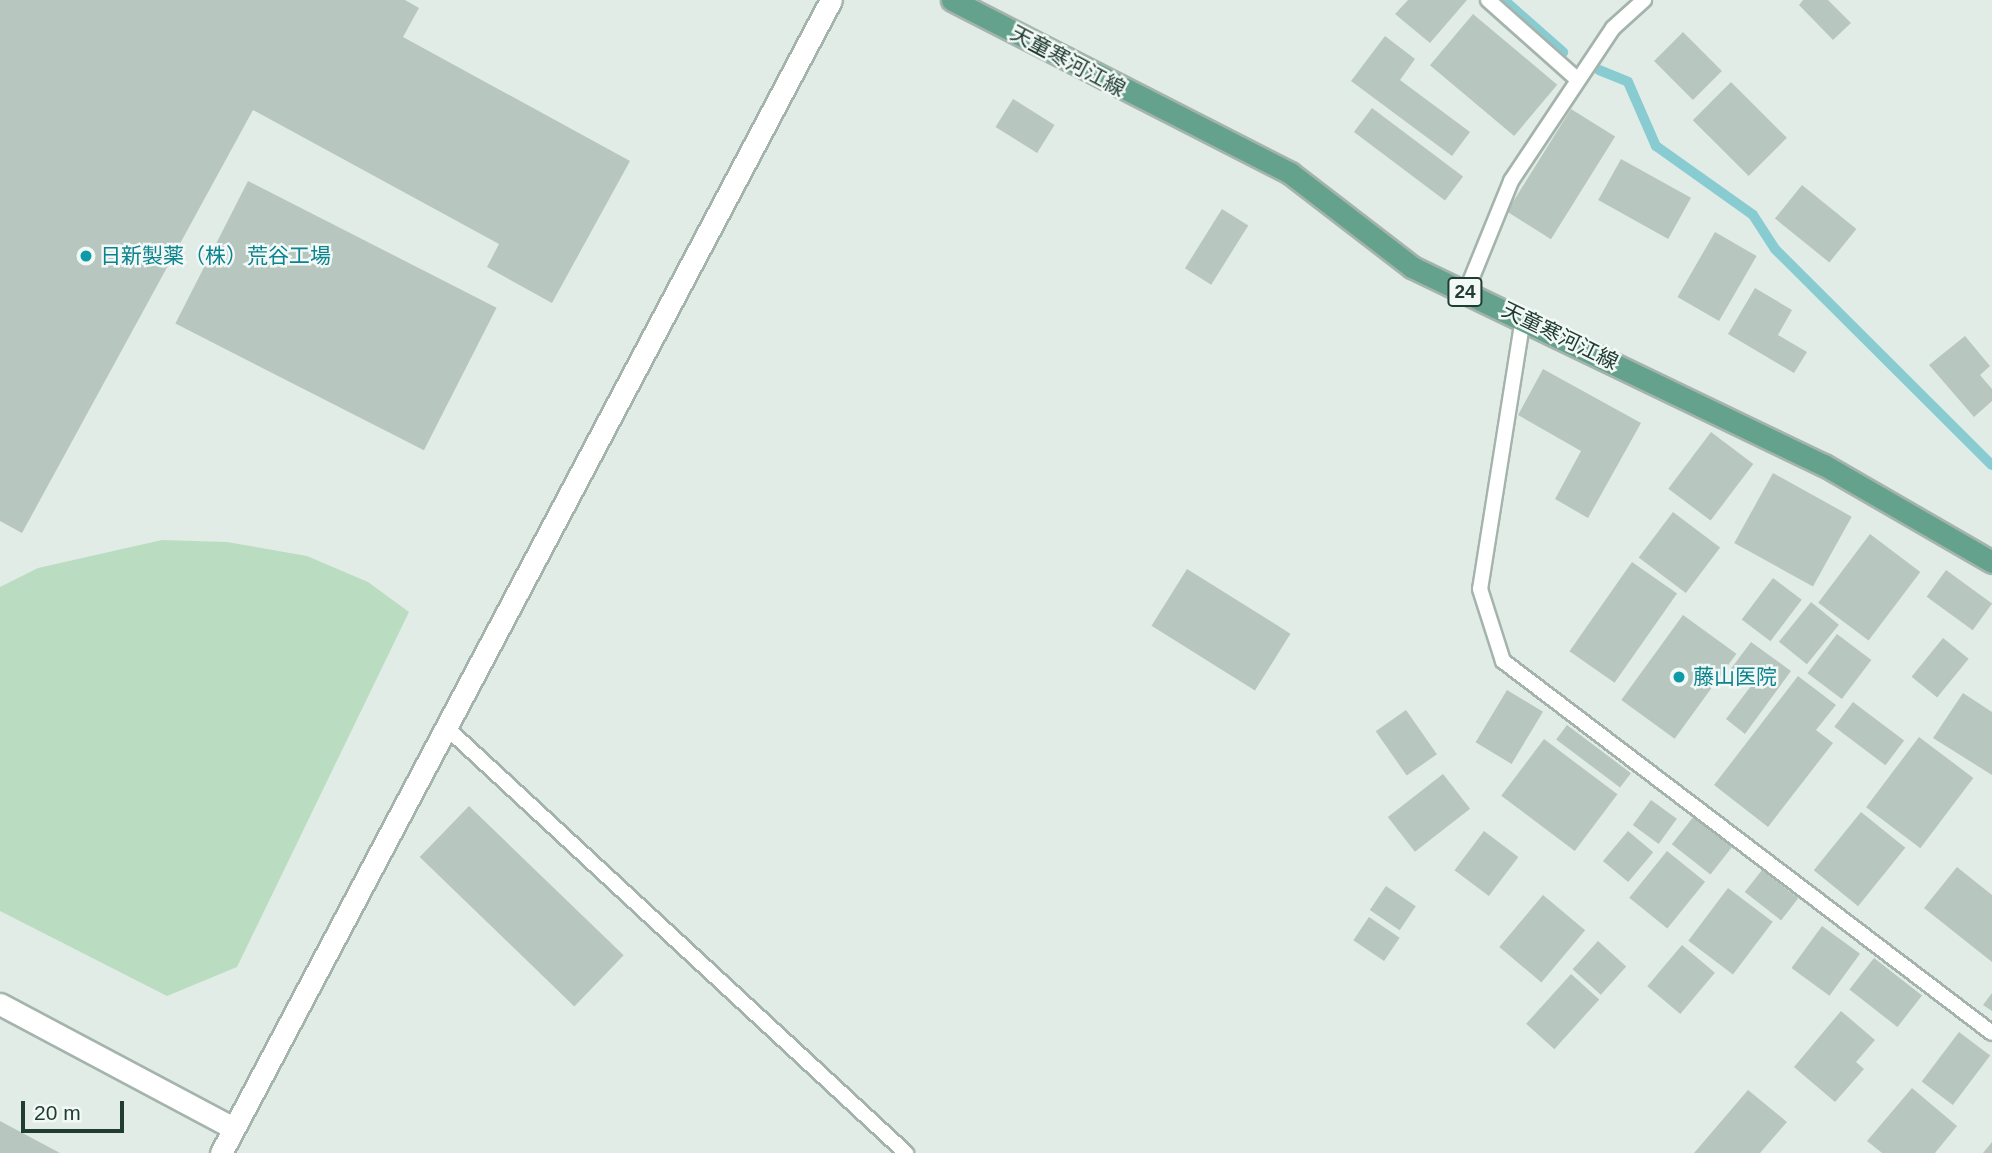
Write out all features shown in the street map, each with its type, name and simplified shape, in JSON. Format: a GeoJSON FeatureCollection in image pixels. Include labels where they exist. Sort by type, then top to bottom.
{"type":"FeatureCollection","features":[{"type":"Feature","properties":{"kind":"main road","name":"天童寒河江線"},"geometry":{"type":"LineString","coordinates":[[952,0],[1290,173],[1412,267],[1523,317],[1916,513],[1992,562]]}},
{"type":"Feature","properties":{"kind":"street"},"geometry":{"type":"LineString","coordinates":[[221,1153],[831,0]]}},
{"type":"Feature","properties":{"kind":"street"},"geometry":{"type":"LineString","coordinates":[[0,1004],[233,1128]]}},
{"type":"Feature","properties":{"kind":"lane"},"geometry":{"type":"LineString","coordinates":[[1488,0],[1577,79]]}},
{"type":"Feature","properties":{"kind":"lane"},"geometry":{"type":"LineString","coordinates":[[1466,292],[1511,181],[1613,28],[1644,0]]}},
{"type":"Feature","properties":{"kind":"lane"},"geometry":{"type":"LineString","coordinates":[[1523,317],[1480,589],[1503,661],[1992,1033]]}},
{"type":"Feature","properties":{"kind":"lane"},"geometry":{"type":"LineString","coordinates":[[447,728],[906,1153]]}},
{"type":"Feature","properties":{"kind":"green space"},"geometry":{"type":"Polygon","coordinates":[[[162,540],[227,542],[307,556],[368,582],[409,612],[237,967],[167,996],[0,911],[0,587],[38,568],[162,540]]]}},
{"type":"Feature","properties":{"kind":"building","name":"日新製薬（株）荒谷工場"},"geometry":{"type":"Polygon","coordinates":[[[0,0],[405,0],[419,8],[403,37],[630,161],[552,303],[487,267],[499,244],[253,110],[22,533],[0,521],[0,0]]]}},
{"type":"Feature","properties":{"kind":"building"},"geometry":{"type":"Polygon","coordinates":[[[1408,0],[1467,0],[1430,43],[1395,14],[1408,0]]]}},
{"type":"Feature","properties":{"kind":"building"},"geometry":{"type":"Polygon","coordinates":[[[1803,0],[1828,0],[1851,23],[1833,40],[1799,5],[1803,0]]]}},
{"type":"Feature","properties":{"kind":"building"},"geometry":{"type":"Polygon","coordinates":[[[1473,14],[1557,85],[1514,136],[1430,65],[1473,14]]]}},
{"type":"Feature","properties":{"kind":"building"},"geometry":{"type":"Polygon","coordinates":[[[1683,32],[1722,71],[1693,100],[1654,61],[1683,32]]]}},
{"type":"Feature","properties":{"kind":"building"},"geometry":{"type":"Polygon","coordinates":[[[1385,36],[1415,59],[1400,80],[1470,132],[1452,156],[1351,81],[1385,36]]]}},
{"type":"Feature","properties":{"kind":"building"},"geometry":{"type":"Polygon","coordinates":[[[1731,82],[1787,138],[1749,176],[1693,120],[1731,82]]]}},
{"type":"Feature","properties":{"kind":"building"},"geometry":{"type":"Polygon","coordinates":[[[1013,99],[1055,125],[1037,153],[996,127],[1013,99]]]}},
{"type":"Feature","properties":{"kind":"building"},"geometry":{"type":"Polygon","coordinates":[[[1372,108],[1463,177],[1445,201],[1354,132],[1372,108]]]}},
{"type":"Feature","properties":{"kind":"building"},"geometry":{"type":"Polygon","coordinates":[[[1571,109],[1615,137],[1551,239],[1507,212],[1571,109]]]}},
{"type":"Feature","properties":{"kind":"building"},"geometry":{"type":"Polygon","coordinates":[[[1621,159],[1691,198],[1668,239],[1598,200],[1621,159]]]}},
{"type":"Feature","properties":{"kind":"building"},"geometry":{"type":"Polygon","coordinates":[[[248,181],[497,308],[424,450],[175,324],[248,181]]]}},
{"type":"Feature","properties":{"kind":"building"},"geometry":{"type":"Polygon","coordinates":[[[1802,185],[1856,229],[1829,262],[1775,218],[1802,185]]]}},
{"type":"Feature","properties":{"kind":"building"},"geometry":{"type":"Polygon","coordinates":[[[1222,209],[1248,225],[1211,285],[1185,268],[1222,209]]]}},
{"type":"Feature","properties":{"kind":"building"},"geometry":{"type":"Polygon","coordinates":[[[1715,232],[1757,256],[1719,321],[1678,297],[1715,232]]]}},
{"type":"Feature","properties":{"kind":"building"},"geometry":{"type":"Polygon","coordinates":[[[1755,288],[1792,310],[1778,335],[1807,352],[1794,373],[1728,334],[1755,288]]]}},
{"type":"Feature","properties":{"kind":"building"},"geometry":{"type":"Polygon","coordinates":[[[1965,336],[1990,366],[1980,375],[1992,389],[1992,401],[1974,417],[1929,365],[1965,336]]]}},
{"type":"Feature","properties":{"kind":"building"},"geometry":{"type":"Polygon","coordinates":[[[1543,369],[1641,423],[1588,518],[1555,499],[1581,451],[1518,415],[1543,369]]]}},
{"type":"Feature","properties":{"kind":"building"},"geometry":{"type":"Polygon","coordinates":[[[1711,432],[1753,464],[1711,521],[1668,489],[1711,432]]]}},
{"type":"Feature","properties":{"kind":"building"},"geometry":{"type":"Polygon","coordinates":[[[1773,473],[1852,517],[1813,587],[1734,543],[1773,473]]]}},
{"type":"Feature","properties":{"kind":"building"},"geometry":{"type":"Polygon","coordinates":[[[1673,512],[1720,548],[1686,593],[1639,558],[1673,512]]]}},
{"type":"Feature","properties":{"kind":"building"},"geometry":{"type":"Polygon","coordinates":[[[1870,534],[1920,572],[1869,641],[1818,603],[1870,534]]]}},
{"type":"Feature","properties":{"kind":"building"},"geometry":{"type":"Polygon","coordinates":[[[1632,562],[1677,594],[1615,683],[1569,651],[1632,562]]]}},
{"type":"Feature","properties":{"kind":"building"},"geometry":{"type":"Polygon","coordinates":[[[1187,569],[1290,634],[1255,690],[1151,626],[1187,569]]]}},
{"type":"Feature","properties":{"kind":"building"},"geometry":{"type":"Polygon","coordinates":[[[1946,570],[1992,603],[1973,630],[1927,597],[1946,570]]]}},
{"type":"Feature","properties":{"kind":"building"},"geometry":{"type":"Polygon","coordinates":[[[1773,578],[1802,600],[1770,641],[1742,620],[1773,578]]]}},
{"type":"Feature","properties":{"kind":"building"},"geometry":{"type":"Polygon","coordinates":[[[1811,602],[1839,625],[1807,664],[1779,642],[1811,602]]]}},
{"type":"Feature","properties":{"kind":"building","name":"藤山医院"},"geometry":{"type":"Polygon","coordinates":[[[1683,615],[1736,654],[1675,739],[1621,700],[1683,615]]]}},
{"type":"Feature","properties":{"kind":"building"},"geometry":{"type":"Polygon","coordinates":[[[1837,634],[1871,660],[1842,699],[1808,673],[1837,634]]]}},
{"type":"Feature","properties":{"kind":"building"},"geometry":{"type":"Polygon","coordinates":[[[1943,638],[1969,659],[1937,698],[1912,677],[1943,638]]]}},
{"type":"Feature","properties":{"kind":"building"},"geometry":{"type":"Polygon","coordinates":[[[1751,642],[1791,671],[1745,734],[1726,719],[1751,686],[1730,670],[1751,642]]]}},
{"type":"Feature","properties":{"kind":"building"},"geometry":{"type":"Polygon","coordinates":[[[1798,676],[1836,705],[1816,730],[1833,743],[1768,827],[1714,785],[1798,676]]]}},
{"type":"Feature","properties":{"kind":"building"},"geometry":{"type":"Polygon","coordinates":[[[1507,690],[1543,712],[1512,764],[1476,742],[1507,690]]]}},
{"type":"Feature","properties":{"kind":"building"},"geometry":{"type":"Polygon","coordinates":[[[1963,693],[1992,712],[1992,775],[1933,738],[1963,693]]]}},
{"type":"Feature","properties":{"kind":"building"},"geometry":{"type":"Polygon","coordinates":[[[1853,702],[1904,741],[1885,765],[1834,727],[1853,702]]]}},
{"type":"Feature","properties":{"kind":"building"},"geometry":{"type":"Polygon","coordinates":[[[1406,710],[1437,754],[1407,775],[1376,731],[1406,710]]]}},
{"type":"Feature","properties":{"kind":"building"},"geometry":{"type":"Polygon","coordinates":[[[1567,725],[1631,773],[1620,788],[1556,739],[1567,725]]]}},
{"type":"Feature","properties":{"kind":"building"},"geometry":{"type":"Polygon","coordinates":[[[1919,737],[1973,778],[1920,848],[1866,807],[1919,737]]]}},
{"type":"Feature","properties":{"kind":"building"},"geometry":{"type":"Polygon","coordinates":[[[1544,739],[1617,794],[1575,851],[1501,796],[1544,739]]]}},
{"type":"Feature","properties":{"kind":"building"},"geometry":{"type":"Polygon","coordinates":[[[1443,774],[1470,809],[1415,852],[1388,817],[1443,774]]]}},
{"type":"Feature","properties":{"kind":"building"},"geometry":{"type":"Polygon","coordinates":[[[1651,800],[1677,819],[1659,844],[1633,825],[1651,800]]]}},
{"type":"Feature","properties":{"kind":"building"},"geometry":{"type":"Polygon","coordinates":[[[469,806],[624,955],[574,1006],[420,857],[469,806]]]}},
{"type":"Feature","properties":{"kind":"building"},"geometry":{"type":"Polygon","coordinates":[[[1861,812],[1905,848],[1858,906],[1814,870],[1861,812]]]}},
{"type":"Feature","properties":{"kind":"building"},"geometry":{"type":"Polygon","coordinates":[[[1694,816],[1733,846],[1710,875],[1672,844],[1694,816]]]}},
{"type":"Feature","properties":{"kind":"building"},"geometry":{"type":"Polygon","coordinates":[[[1484,831],[1518,857],[1489,896],[1455,870],[1484,831]]]}},
{"type":"Feature","properties":{"kind":"building"},"geometry":{"type":"Polygon","coordinates":[[[1628,831],[1653,852],[1628,882],[1603,861],[1628,831]]]}},
{"type":"Feature","properties":{"kind":"building"},"geometry":{"type":"Polygon","coordinates":[[[1667,851],[1705,882],[1667,928],[1629,898],[1667,851]]]}},
{"type":"Feature","properties":{"kind":"building"},"geometry":{"type":"Polygon","coordinates":[[[1957,867],[1992,895],[1992,962],[1924,908],[1957,867]]]}},
{"type":"Feature","properties":{"kind":"building"},"geometry":{"type":"Polygon","coordinates":[[[1762,870],[1798,898],[1781,920],[1745,892],[1762,870]]]}},
{"type":"Feature","properties":{"kind":"building"},"geometry":{"type":"Polygon","coordinates":[[[1386,886],[1416,906],[1400,930],[1370,910],[1386,886]]]}},
{"type":"Feature","properties":{"kind":"building"},"geometry":{"type":"Polygon","coordinates":[[[1728,888],[1773,922],[1733,974],[1688,941],[1728,888]]]}},
{"type":"Feature","properties":{"kind":"building"},"geometry":{"type":"Polygon","coordinates":[[[1543,895],[1585,930],[1541,982],[1499,947],[1543,895]]]}},
{"type":"Feature","properties":{"kind":"building"},"geometry":{"type":"Polygon","coordinates":[[[1369,917],[1400,938],[1384,961],[1353,940],[1369,917]]]}},
{"type":"Feature","properties":{"kind":"building"},"geometry":{"type":"Polygon","coordinates":[[[1822,926],[1860,954],[1829,996],[1791,968],[1822,926]]]}},
{"type":"Feature","properties":{"kind":"building"},"geometry":{"type":"Polygon","coordinates":[[[1598,941],[1626,966],[1601,995],[1573,969],[1598,941]]]}},
{"type":"Feature","properties":{"kind":"building"},"geometry":{"type":"Polygon","coordinates":[[[1682,945],[1715,973],[1680,1014],[1647,986],[1682,945]]]}},
{"type":"Feature","properties":{"kind":"building"},"geometry":{"type":"Polygon","coordinates":[[[1874,958],[1922,996],[1897,1027],[1849,990],[1874,958]]]}},
{"type":"Feature","properties":{"kind":"building"},"geometry":{"type":"Polygon","coordinates":[[[1571,974],[1599,999],[1554,1049],[1526,1024],[1571,974]]]}},
{"type":"Feature","properties":{"kind":"building"},"geometry":{"type":"Polygon","coordinates":[[[1992,993],[1992,1011],[1983,1005],[1992,993]]]}},
{"type":"Feature","properties":{"kind":"building"},"geometry":{"type":"Polygon","coordinates":[[[1841,1011],[1875,1040],[1856,1062],[1864,1069],[1835,1102],[1794,1067],[1841,1011]]]}},
{"type":"Feature","properties":{"kind":"building"},"geometry":{"type":"Polygon","coordinates":[[[1959,1032],[1990,1055],[1953,1105],[1922,1082],[1959,1032]]]}},
{"type":"Feature","properties":{"kind":"building"},"geometry":{"type":"Polygon","coordinates":[[[1912,1088],[1957,1126],[1935,1153],[1882,1153],[1867,1141],[1912,1088]]]}},
{"type":"Feature","properties":{"kind":"building"},"geometry":{"type":"Polygon","coordinates":[[[1748,1090],[1787,1122],[1760,1153],[1694,1153],[1748,1090]]]}},
{"type":"Feature","properties":{"kind":"building"},"geometry":{"type":"Polygon","coordinates":[[[0,1121],[60,1153],[0,1153],[0,1121]]]}},
{"type":"Feature","properties":{"kind":"building"},"geometry":{"type":"Polygon","coordinates":[[[1992,1142],[1992,1153],[1983,1153],[1992,1142]]]}},
{"type":"Feature","properties":{"kind":"waterway"},"geometry":{"type":"LineString","coordinates":[[1504,0],[1563,52]]}},
{"type":"Feature","properties":{"kind":"waterway"},"geometry":{"type":"LineString","coordinates":[[1599,70],[1628,82],[1656,146],[1753,215],[1775,249],[1992,465]]}},
{"type":"Feature","properties":{"kind":"place","name":"日新製薬（株）荒谷工場"},"geometry":{"type":"Point","coordinates":[86,256]}},
{"type":"Feature","properties":{"kind":"place","name":"藤山医院"},"geometry":{"type":"Point","coordinates":[1679,677]}}]}
